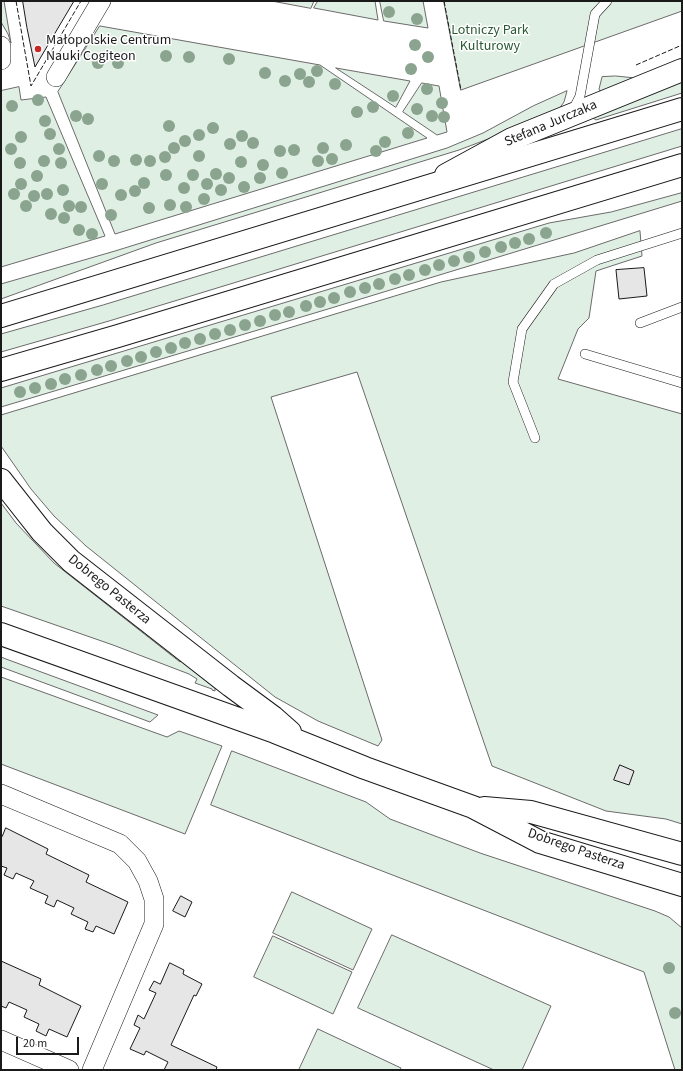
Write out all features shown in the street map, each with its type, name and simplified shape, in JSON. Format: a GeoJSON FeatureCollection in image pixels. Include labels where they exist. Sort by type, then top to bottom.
{"type":"FeatureCollection","features":[{"type":"Feature","properties":{"kind":"street"},"geometry":{"type":"LineString","coordinates":[[56,77],[101,1]]}},
{"type":"Feature","properties":{"kind":"street"},"geometry":{"type":"LineString","coordinates":[[1,46],[1,60]]}},
{"type":"Feature","properties":{"kind":"street","name":"Stefana Jurczaka"},"geometry":{"type":"LineString","coordinates":[[425,187],[512,139],[682,70]]}},
{"type":"Feature","properties":{"kind":"street"},"geometry":{"type":"LineString","coordinates":[[1,316],[682,109]]}},
{"type":"Feature","properties":{"kind":"street"},"geometry":{"type":"LineString","coordinates":[[1,370],[682,165]]}},
{"type":"Feature","properties":{"kind":"street","name":"Dobrego Pasterza"},"geometry":{"type":"LineString","coordinates":[[1,480],[42,532],[71,561],[273,717],[303,743]]}},
{"type":"Feature","properties":{"kind":"street","name":"Dobrego Pasterza"},"geometry":{"type":"LineString","coordinates":[[1,634],[213,709],[473,808],[540,842],[682,885]]}},
{"type":"Feature","properties":{"kind":"street"},"geometry":{"type":"LineString","coordinates":[[213,709],[225,708],[231,703],[233,697],[231,686]]}},
{"type":"Feature","properties":{"kind":"street"},"geometry":{"type":"LineString","coordinates":[[1,794],[120,844],[137,861],[148,882],[154,899],[154,924],[92,1070]]}},
{"type":"Feature","properties":{"kind":"street","name":"Dobrego Pasterza"},"geometry":{"type":"LineString","coordinates":[[473,808],[531,812],[682,854]]}},
{"type":"Feature","properties":{"kind":"street"},"geometry":{"type":"LineString","coordinates":[[1,1040],[69,1070]]}},
{"type":"Feature","properties":{"kind":"lane"},"geometry":{"type":"LineString","coordinates":[[569,116],[580,96],[595,14],[607,1]]}},
{"type":"Feature","properties":{"kind":"lane"},"geometry":{"type":"LineString","coordinates":[[535,438],[513,382],[522,329],[554,284],[597,260],[682,233]]}},
{"type":"Feature","properties":{"kind":"lane"},"geometry":{"type":"LineString","coordinates":[[640,323],[682,307]]}},
{"type":"Feature","properties":{"kind":"lane"},"geometry":{"type":"LineString","coordinates":[[585,354],[682,383]]}},
{"type":"Feature","properties":{"kind":"green space"},"geometry":{"type":"Polygon","coordinates":[[[1,1],[4,1],[11,43],[1,22],[1,1]]]}},
{"type":"Feature","properties":{"kind":"green space"},"geometry":{"type":"Polygon","coordinates":[[[272,1],[314,1],[311,8],[272,1]]]}},
{"type":"Feature","properties":{"kind":"green space"},"geometry":{"type":"Polygon","coordinates":[[[318,1],[375,1],[378,20],[314,8],[318,1]]]}},
{"type":"Feature","properties":{"kind":"green space"},"geometry":{"type":"Polygon","coordinates":[[[380,1],[423,1],[428,28],[384,21],[380,1]]]}},
{"type":"Feature","properties":{"kind":"green space","name":"Lotniczy Park Kulturowy"},"geometry":{"type":"Polygon","coordinates":[[[444,1],[682,1],[682,11],[461,90],[444,1]]]}},
{"type":"Feature","properties":{"kind":"green space"},"geometry":{"type":"Polygon","coordinates":[[[100,26],[320,65],[427,138],[115,234],[58,92],[100,26]]]}},
{"type":"Feature","properties":{"kind":"green space"},"geometry":{"type":"Polygon","coordinates":[[[336,68],[410,81],[396,107],[336,68]]]}},
{"type":"Feature","properties":{"kind":"green space"},"geometry":{"type":"Polygon","coordinates":[[[616,76],[635,78],[604,91],[600,91],[599,89],[602,77],[616,76]]]}},
{"type":"Feature","properties":{"kind":"green space"},"geometry":{"type":"Polygon","coordinates":[[[682,78],[682,93],[596,120],[592,116],[682,78]]]}},
{"type":"Feature","properties":{"kind":"green space"},"geometry":{"type":"Polygon","coordinates":[[[422,83],[439,86],[447,132],[437,135],[403,112],[422,83]]]}},
{"type":"Feature","properties":{"kind":"green space"},"geometry":{"type":"Polygon","coordinates":[[[19,87],[21,100],[46,97],[105,236],[1,267],[1,91],[19,87]]]}},
{"type":"Feature","properties":{"kind":"green space"},"geometry":{"type":"Polygon","coordinates":[[[567,91],[564,102],[559,109],[504,133],[459,150],[156,243],[1,299],[1,284],[115,251],[447,148],[483,133],[533,106],[567,91]]]}},
{"type":"Feature","properties":{"kind":"green space"},"geometry":{"type":"Polygon","coordinates":[[[682,129],[682,146],[109,321],[1,352],[1,334],[103,305],[682,129]]]}},
{"type":"Feature","properties":{"kind":"green space"},"geometry":{"type":"Polygon","coordinates":[[[682,193],[682,201],[1,407],[1,388],[549,223],[611,212],[682,193]]]}},
{"type":"Feature","properties":{"kind":"green space"},"geometry":{"type":"Polygon","coordinates":[[[640,231],[642,256],[596,271],[589,318],[578,329],[558,379],[682,414],[682,824],[666,819],[606,811],[492,766],[357,372],[271,397],[382,740],[378,746],[318,721],[275,697],[86,546],[54,516],[31,489],[1,446],[1,415],[441,282],[574,253],[640,231]]]}},
{"type":"Feature","properties":{"kind":"green space"},"geometry":{"type":"Polygon","coordinates":[[[1,503],[16,523],[54,563],[215,688],[215,691],[195,683],[197,679],[189,674],[113,645],[1,606],[1,503]]]}},
{"type":"Feature","properties":{"kind":"green space"},"geometry":{"type":"Polygon","coordinates":[[[1,657],[158,715],[150,722],[1,667],[1,657]]]}},
{"type":"Feature","properties":{"kind":"green space"},"geometry":{"type":"Polygon","coordinates":[[[1,677],[167,737],[179,731],[222,746],[185,834],[1,764],[1,677]]]}},
{"type":"Feature","properties":{"kind":"green space"},"geometry":{"type":"Polygon","coordinates":[[[232,751],[366,802],[390,819],[480,853],[669,917],[682,928],[682,1070],[675,1070],[644,972],[211,805],[232,751]]]}},
{"type":"Feature","properties":{"kind":"green space"},"geometry":{"type":"Polygon","coordinates":[[[292,892],[372,929],[353,970],[273,933],[292,892]]]}},
{"type":"Feature","properties":{"kind":"green space"},"geometry":{"type":"Polygon","coordinates":[[[392,935],[551,1006],[522,1070],[494,1070],[358,1008],[392,935]]]}},
{"type":"Feature","properties":{"kind":"green space"},"geometry":{"type":"Polygon","coordinates":[[[273,936],[352,972],[333,1014],[254,977],[273,936]]]}},
{"type":"Feature","properties":{"kind":"green space"},"geometry":{"type":"Polygon","coordinates":[[[318,1029],[401,1068],[400,1070],[299,1070],[318,1029]]]}},
{"type":"Feature","properties":{"kind":"building","name":"Małopolskie Centrum Nauki Cogiteon"},"geometry":{"type":"Polygon","coordinates":[[[23,1],[74,1],[35,67],[27,28],[23,1]]]}},
{"type":"Feature","properties":{"kind":"building"},"geometry":{"type":"Polygon","coordinates":[[[644,268],[647,296],[619,299],[616,270],[644,268]]]}},
{"type":"Feature","properties":{"kind":"building"},"geometry":{"type":"Polygon","coordinates":[[[620,765],[634,771],[629,785],[614,780],[620,765]]]}},
{"type":"Feature","properties":{"kind":"building"},"geometry":{"type":"Polygon","coordinates":[[[6,828],[48,849],[46,854],[89,875],[86,882],[128,902],[114,934],[96,926],[93,932],[85,929],[88,922],[71,914],[74,908],[57,900],[54,907],[45,903],[48,896],[30,888],[34,881],[16,873],[13,879],[4,875],[7,868],[1,866],[1,835],[2,836],[6,828]]]}},
{"type":"Feature","properties":{"kind":"building"},"geometry":{"type":"Polygon","coordinates":[[[181,896],[192,902],[185,917],[173,911],[181,896]]]}},
{"type":"Feature","properties":{"kind":"building"},"geometry":{"type":"Polygon","coordinates":[[[1,961],[41,979],[39,985],[81,1006],[67,1037],[49,1029],[46,1036],[36,1031],[39,1024],[24,1017],[27,1010],[9,1002],[6,1008],[1,1006],[1,961]]]}},
{"type":"Feature","properties":{"kind":"building"},"geometry":{"type":"Polygon","coordinates":[[[170,963],[184,970],[183,974],[202,984],[196,996],[194,995],[171,1045],[217,1067],[216,1070],[164,1070],[168,1062],[146,1051],[144,1055],[130,1049],[140,1028],[134,1025],[138,1015],[144,1019],[156,993],[149,990],[154,981],[160,984],[170,963]]]}},
{"type":"Feature","properties":{"kind":"fence"},"geometry":{"type":"LineString","coordinates":[[16,1],[31,86],[81,1]]}},
{"type":"Feature","properties":{"kind":"fence"},"geometry":{"type":"LineString","coordinates":[[444,1],[461,90]]}},
{"type":"Feature","properties":{"kind":"fence"},"geometry":{"type":"LineString","coordinates":[[636,65],[682,45]]}},
{"type":"Feature","properties":{"kind":"place","name":"Małopolskie Centrum Nauki Cogiteon"},"geometry":{"type":"Point","coordinates":[38,49]}}]}
